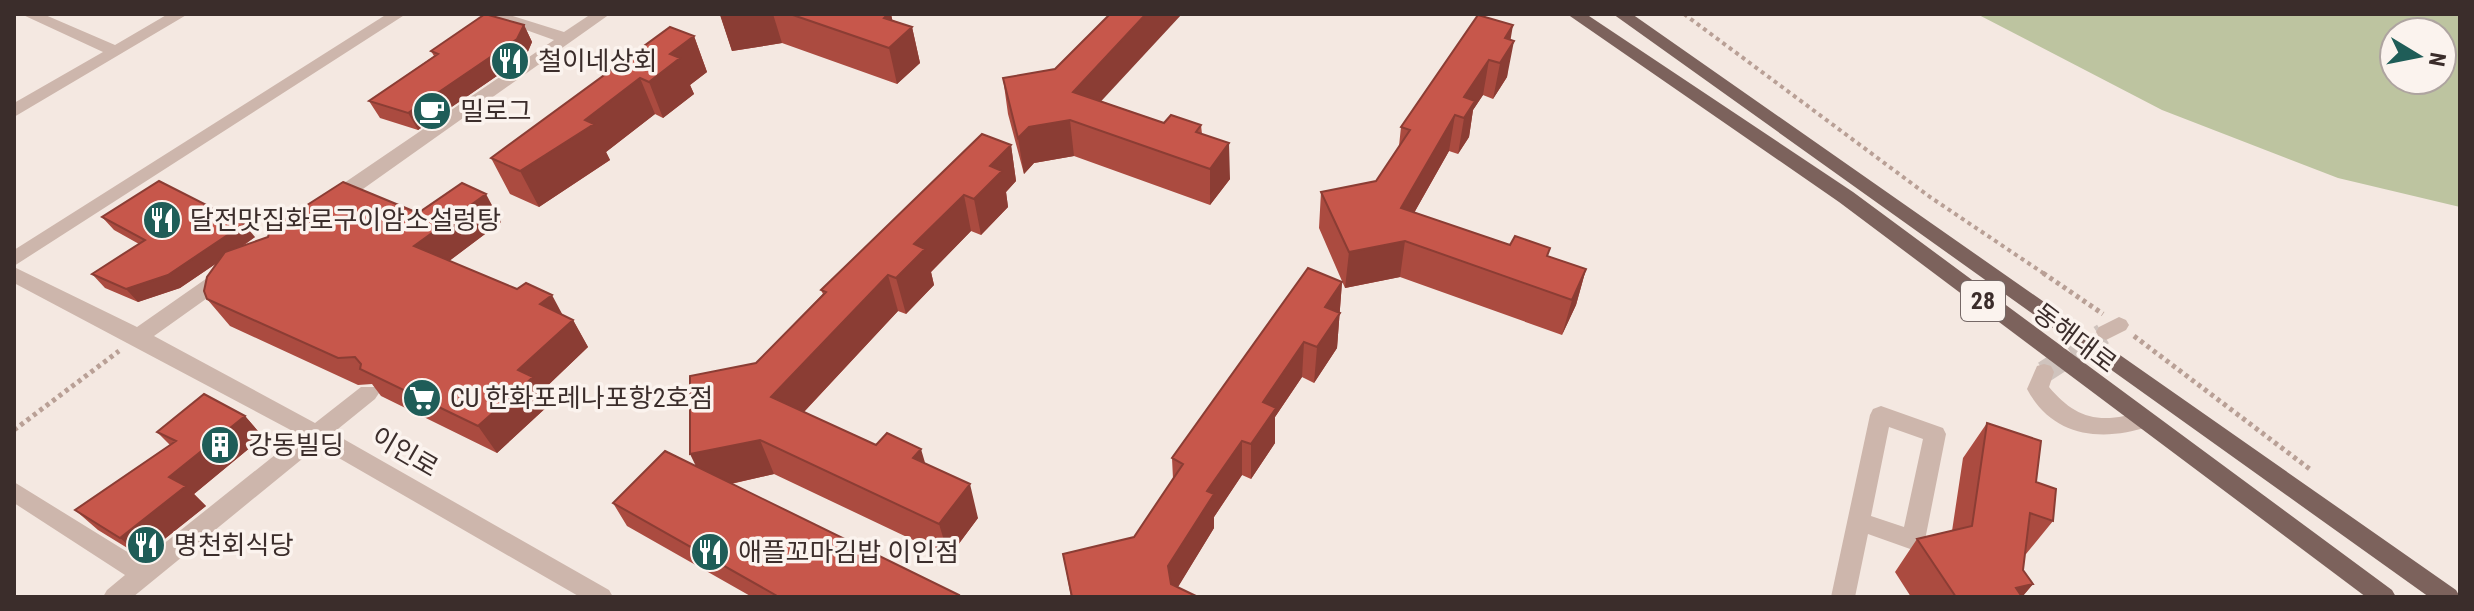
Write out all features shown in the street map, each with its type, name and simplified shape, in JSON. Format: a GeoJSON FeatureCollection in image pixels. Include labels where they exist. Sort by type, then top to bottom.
{"type":"FeatureCollection","features":[{"type":"Feature","properties":{"kind":"main road","name":"동해대로"},"geometry":{"type":"LineString","coordinates":[[1575,14],[1846,197],[2384,597]]}},
{"type":"Feature","properties":{"kind":"main road"},"geometry":{"type":"LineString","coordinates":[[1621,14],[2448,597]]}},
{"type":"Feature","properties":{"kind":"street"},"geometry":{"type":"LineString","coordinates":[[29,14],[116,51]]}},
{"type":"Feature","properties":{"kind":"street"},"geometry":{"type":"LineString","coordinates":[[14,111],[180,14]]}},
{"type":"Feature","properties":{"kind":"street"},"geometry":{"type":"LineString","coordinates":[[14,259],[398,14]]}},
{"type":"Feature","properties":{"kind":"street"},"geometry":{"type":"LineString","coordinates":[[489,14],[568,39]]}},
{"type":"Feature","properties":{"kind":"street"},"geometry":{"type":"LineString","coordinates":[[320,210],[602,14]]}},
{"type":"Feature","properties":{"kind":"street"},"geometry":{"type":"LineString","coordinates":[[131,342],[242,264]]}},
{"type":"Feature","properties":{"kind":"street","name":"이인로"},"geometry":{"type":"LineString","coordinates":[[14,274],[131,342],[317,434],[601,597]]}},
{"type":"Feature","properties":{"kind":"street"},"geometry":{"type":"LineString","coordinates":[[2044,372],[2038,389],[2051,406],[2082,426],[2108,431],[2142,420]]}},
{"type":"Feature","properties":{"kind":"street"},"geometry":{"type":"LineString","coordinates":[[115,597],[368,393]]}},
{"type":"Feature","properties":{"kind":"street"},"geometry":{"type":"LineString","coordinates":[[1843,597],[1858,521],[1881,415],[1935,434],[1913,540],[1858,521]]}},
{"type":"Feature","properties":{"kind":"street"},"geometry":{"type":"LineString","coordinates":[[14,491],[143,574]]}},
{"type":"Feature","properties":{"kind":"path"},"geometry":{"type":"LineString","coordinates":[[1684,14],[1930,197],[2320,476]]}},
{"type":"Feature","properties":{"kind":"path"},"geometry":{"type":"LineString","coordinates":[[14,430],[131,342]]}},
{"type":"Feature","properties":{"kind":"green space"},"geometry":{"type":"Polygon","coordinates":[[[1977,14],[2460,14],[2460,207],[2338,178],[2162,110],[1977,14]]]}},
{"type":"Feature","properties":{"kind":"building"},"geometry":{"type":"Polygon","coordinates":[[[485,14],[524,25],[517,39],[408,113],[369,101],[438,54],[431,51],[485,14]]]}},
{"type":"Feature","properties":{"kind":"building"},"geometry":{"type":"Polygon","coordinates":[[[790,14],[888,14],[884,18],[912,27],[889,48],[790,14]]]}},
{"type":"Feature","properties":{"kind":"building"},"geometry":{"type":"Polygon","coordinates":[[[1110,14],[1146,14],[1073,92],[1164,123],[1171,115],[1201,125],[1196,132],[1229,143],[1210,169],[1070,120],[1029,127],[1018,138],[1003,78],[1055,69],[1110,14]]]}},
{"type":"Feature","properties":{"kind":"building"},"geometry":{"type":"Polygon","coordinates":[[[1478,15],[1513,25],[1505,38],[1514,41],[1500,63],[1489,60],[1464,97],[1475,101],[1464,118],[1455,115],[1401,208],[1510,245],[1515,236],[1550,248],[1547,256],[1586,269],[1572,300],[1405,241],[1349,252],[1321,192],[1376,181],[1410,130],[1401,127],[1478,15]]]}},
{"type":"Feature","properties":{"kind":"building"},"geometry":{"type":"Polygon","coordinates":[[[670,27],[694,36],[670,54],[680,58],[649,82],[640,78],[585,120],[594,124],[520,171],[491,158],[670,27]]]}},
{"type":"Feature","properties":{"kind":"building"},"geometry":{"type":"Polygon","coordinates":[[[982,134],[1011,145],[990,166],[1002,171],[974,199],[964,195],[914,244],[925,249],[896,278],[888,275],[771,397],[876,445],[887,433],[921,449],[913,458],[970,484],[939,524],[760,440],[690,454],[690,376],[756,363],[826,292],[821,290],[982,134]]]}},
{"type":"Feature","properties":{"kind":"building"},"geometry":{"type":"Polygon","coordinates":[[[159,181],[244,224],[168,275],[126,289],[92,274],[145,240],[102,217],[159,181]]]}},
{"type":"Feature","properties":{"kind":"building"},"geometry":{"type":"Polygon","coordinates":[[[343,182],[418,213],[462,183],[486,194],[414,246],[517,289],[526,283],[552,295],[540,304],[573,320],[518,370],[533,377],[478,426],[360,369],[361,364],[355,357],[338,358],[207,299],[204,291],[207,277],[225,252],[268,237],[270,229],[343,182]]]}},
{"type":"Feature","properties":{"kind":"building"},"geometry":{"type":"Polygon","coordinates":[[[1308,268],[1342,282],[1325,307],[1340,313],[1317,347],[1304,342],[1263,402],[1276,408],[1251,444],[1242,441],[1207,491],[1214,494],[1168,566],[1171,584],[1198,597],[1072,597],[1063,554],[1134,537],[1183,464],[1172,458],[1308,268]]]}},
{"type":"Feature","properties":{"kind":"building"},"geometry":{"type":"Polygon","coordinates":[[[204,394],[245,416],[169,477],[186,486],[120,538],[75,510],[176,441],[157,432],[204,394]]]}},
{"type":"Feature","properties":{"kind":"building"},"geometry":{"type":"Polygon","coordinates":[[[1987,423],[2041,441],[2036,482],[2056,489],[2053,521],[2030,513],[2023,570],[2033,584],[2016,588],[2022,597],[1956,597],[1917,539],[1972,526],[1987,423]]]}},
{"type":"Feature","properties":{"kind":"building"},"geometry":{"type":"Polygon","coordinates":[[[665,451],[959,595],[779,597],[613,503],[665,451]]]}},
{"type":"Feature","properties":{"kind":"tunnel"},"geometry":{"type":"LineString","coordinates":[[2044,372],[2103,334]]}},
{"type":"Feature","properties":{"kind":"place","name":"철이네상회"},"geometry":{"type":"Point","coordinates":[510,61]}},
{"type":"Feature","properties":{"kind":"place","name":"밀로그"},"geometry":{"type":"Point","coordinates":[432,111]}},
{"type":"Feature","properties":{"kind":"place","name":"달전맛집화로구이암소설렁탕"},"geometry":{"type":"Point","coordinates":[162,220]}},
{"type":"Feature","properties":{"kind":"place","name":"CU 한화포레나포항2호점"},"geometry":{"type":"Point","coordinates":[422,398]}},
{"type":"Feature","properties":{"kind":"place","name":"강동빌딩"},"geometry":{"type":"Point","coordinates":[220,445]}},
{"type":"Feature","properties":{"kind":"place","name":"명천회식당"},"geometry":{"type":"Point","coordinates":[146,545]}},
{"type":"Feature","properties":{"kind":"place","name":"애플꼬마김밥 이인점"},"geometry":{"type":"Point","coordinates":[710,552]}}]}
